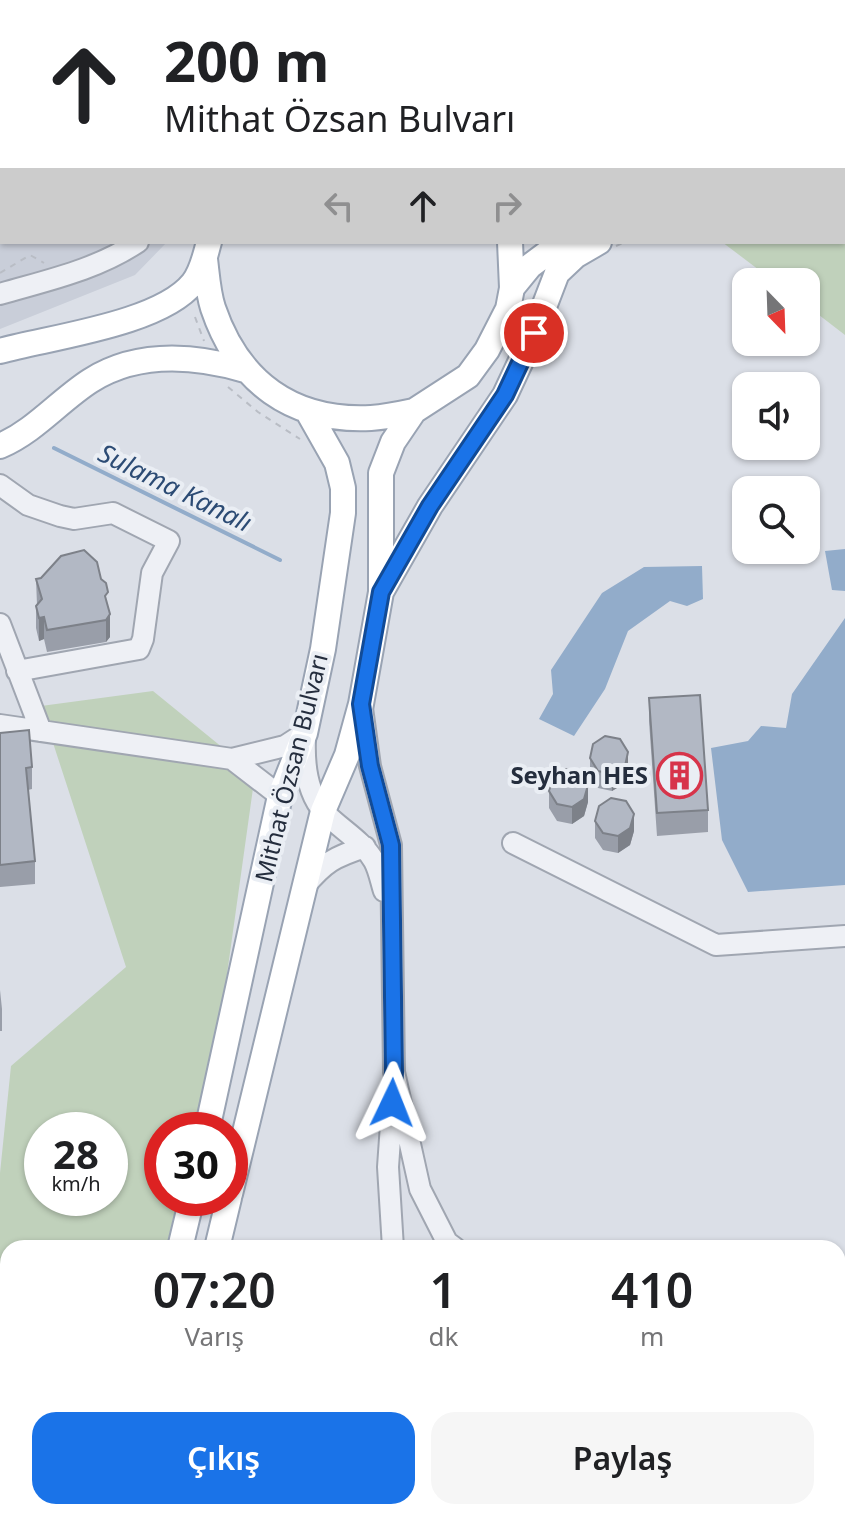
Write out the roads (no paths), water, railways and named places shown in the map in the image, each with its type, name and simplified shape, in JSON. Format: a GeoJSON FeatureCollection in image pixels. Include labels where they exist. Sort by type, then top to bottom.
{"type":"FeatureCollection","features":[{"type":"Feature","properties":{"kind":"main road"},"geometry":{"type":"LineString","coordinates":[[381,592],[381,473],[393,442],[414,411],[468,376],[487,350],[508,309],[512,288],[510,244]]}},
{"type":"Feature","properties":{"kind":"main road"},"geometry":{"type":"LineString","coordinates":[[512,288],[530,266],[559,244]]}},
{"type":"Feature","properties":{"kind":"main road"},"geometry":{"type":"LineString","coordinates":[[381,592],[430,506],[505,395],[557,273],[575,256],[596,244]]}},
{"type":"Feature","properties":{"kind":"main road"},"geometry":{"type":"LineString","coordinates":[[0,351],[135,318],[177,298],[194,282],[207,251]]}},
{"type":"Feature","properties":{"kind":"main road"},"geometry":{"type":"LineString","coordinates":[[207,251],[212,306],[231,351],[235,378]]}},
{"type":"Feature","properties":{"kind":"main road"},"geometry":{"type":"LineString","coordinates":[[0,446],[13,441],[55,411],[90,381],[125,365],[151,359],[179,357],[217,362],[235,378],[307,410],[370,418],[414,411]]}},
{"type":"Feature","properties":{"kind":"main road","name":"Mithat Özsan Bulvarı"},"geometry":{"type":"LineString","coordinates":[[211,1112],[280,796],[305,733],[323,649],[343,513],[343,488],[337,463],[307,410]]}},
{"type":"Feature","properties":{"kind":"main road","name":"Mithat Özsan Bulvarı"},"geometry":{"type":"LineString","coordinates":[[248,1121],[323,811],[347,755],[361,704],[381,592]]}},
{"type":"Feature","properties":{"kind":"main road"},"geometry":{"type":"LineString","coordinates":[[182,1240],[188,1216]]}},
{"type":"Feature","properties":{"kind":"main road","name":"Mithat Özsan Bulvarı"},"geometry":{"type":"LineString","coordinates":[[219,1240],[225,1216]]}},
{"type":"Feature","properties":{"kind":"street"},"geometry":{"type":"LineString","coordinates":[[0,294],[89,269],[111,260],[135,244]]}},
{"type":"Feature","properties":{"kind":"street"},"geometry":{"type":"LineString","coordinates":[[0,485],[28,505],[49,513],[74,519],[113,513],[169,541],[152,573],[139,649],[17,671]]}},
{"type":"Feature","properties":{"kind":"street"},"geometry":{"type":"LineString","coordinates":[[0,624],[41,731]]}},
{"type":"Feature","properties":{"kind":"street"},"geometry":{"type":"LineString","coordinates":[[361,704],[370,766],[391,845],[394,1072],[388,1167],[393,1240]]}},
{"type":"Feature","properties":{"kind":"street"},"geometry":{"type":"LineString","coordinates":[[0,725],[232,759],[285,746],[305,733]]}},
{"type":"Feature","properties":{"kind":"street"},"geometry":{"type":"LineString","coordinates":[[305,733],[304,758],[309,783],[323,811],[365,847],[376,863],[392,918]]}},
{"type":"Feature","properties":{"kind":"street"},"geometry":{"type":"LineString","coordinates":[[232,759],[280,796]]}},
{"type":"Feature","properties":{"kind":"street"},"geometry":{"type":"LineString","coordinates":[[513,843],[716,945],[845,936]]}},
{"type":"Feature","properties":{"kind":"street"},"geometry":{"type":"LineString","coordinates":[[304,887],[322,866],[365,847]]}},
{"type":"Feature","properties":{"kind":"street"},"geometry":{"type":"LineString","coordinates":[[394,1072],[420,1189],[446,1240]]}},
{"type":"Feature","properties":{"kind":"water"},"geometry":{"type":"Polygon","coordinates":[[[845,549],[845,591],[832,590],[825,551],[845,549]]]}},
{"type":"Feature","properties":{"kind":"water"},"geometry":{"type":"Polygon","coordinates":[[[702,566],[703,599],[687,606],[670,601],[628,631],[605,689],[574,736],[539,719],[553,694],[551,670],[602,593],[644,567],[702,566]]]}},
{"type":"Feature","properties":{"kind":"water"},"geometry":{"type":"Polygon","coordinates":[[[845,618],[845,885],[748,892],[722,840],[711,748],[748,741],[761,726],[786,728],[792,694],[845,618]]]}},
{"type":"Feature","properties":{"kind":"waterway","name":"Sulama Kanalı"},"geometry":{"type":"LineString","coordinates":[[54,448],[280,560]]}},
{"type":"Feature","properties":{"kind":"place","name":"Seyhan HES"},"geometry":{"type":"Point","coordinates":[679,776]}}]}
